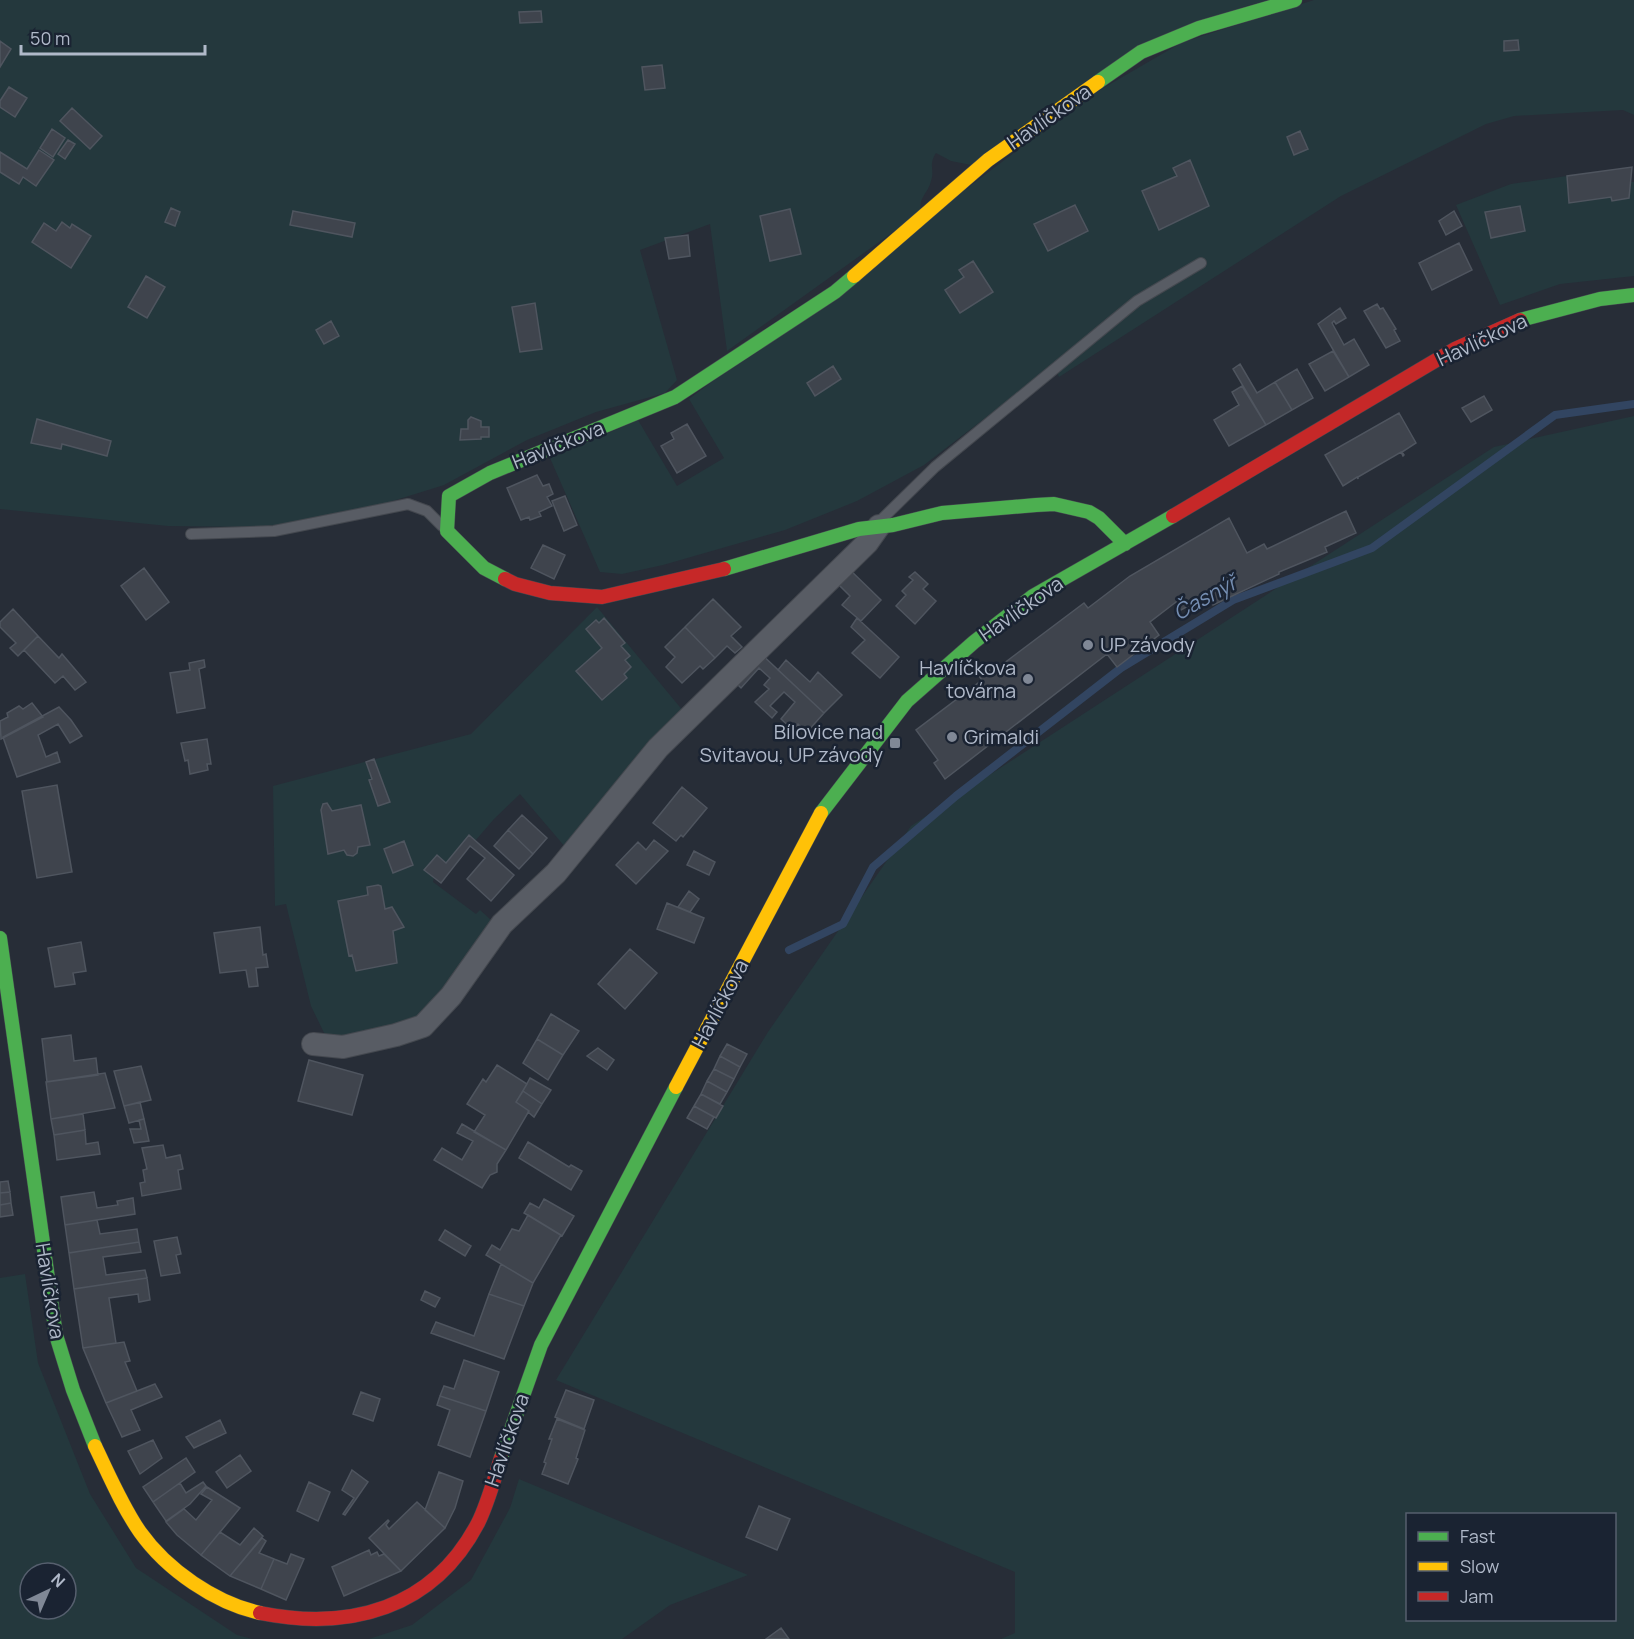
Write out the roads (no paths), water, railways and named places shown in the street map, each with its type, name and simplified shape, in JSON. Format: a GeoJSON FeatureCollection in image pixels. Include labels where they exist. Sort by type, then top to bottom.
{"type":"FeatureCollection","features":[{"type":"Feature","properties":{"kind":"main road","name":"Havlíčkova"},"geometry":{"type":"LineString","coordinates":[[447,531],[449,496],[490,472],[685,391],[835,292],[988,160],[1141,52],[1199,28],[1295,0]]}},
{"type":"Feature","properties":{"kind":"main road","name":"Havlíčkova"},"geometry":{"type":"LineString","coordinates":[[0,938],[56,1335],[83,1418],[122,1501],[144,1536],[187,1581],[239,1612],[286,1626],[331,1626],[355,1622],[414,1595],[441,1575],[459,1554],[475,1527],[541,1345],[818,817],[907,701],[974,642],[1033,596],[1455,349],[1525,318],[1600,299],[1634,295]]}},
{"type":"Feature","properties":{"kind":"main road"},"geometry":{"type":"LineString","coordinates":[[447,531],[484,568],[515,584],[550,593],[602,597],[745,564],[859,529],[893,525],[942,513],[1054,504],[1089,512],[1099,518],[1125,544]]}},
{"type":"Feature","properties":{"kind":"street"},"geometry":{"type":"LineString","coordinates":[[313,1044],[344,1047],[423,1026],[452,996],[502,924],[556,873],[658,748],[867,543],[879,526]]}},
{"type":"Feature","properties":{"kind":"lane"},"geometry":{"type":"LineString","coordinates":[[879,526],[881,520],[935,467],[1137,301],[1201,263]]}},
{"type":"Feature","properties":{"kind":"lane"},"geometry":{"type":"LineString","coordinates":[[191,534],[274,531],[408,504],[427,511],[447,531]]}},
{"type":"Feature","properties":{"kind":"waterway","name":"Časnýř"},"geometry":{"type":"LineString","coordinates":[[789,950],[843,924],[873,867],[956,796],[1121,668],[1233,600],[1372,548],[1555,415],[1634,404]]}},
{"type":"Feature","properties":{"kind":"place","name":"UP závody"},"geometry":{"type":"Point","coordinates":[1088,645]}},
{"type":"Feature","properties":{"kind":"place","name":"Havlíčkova továrna"},"geometry":{"type":"Point","coordinates":[1028,679]}},
{"type":"Feature","properties":{"kind":"place","name":"Grimaldi"},"geometry":{"type":"Point","coordinates":[952,737]}},
{"type":"Feature","properties":{"kind":"place","name":"Bílovice nad Svitavou, UP závody"},"geometry":{"type":"Point","coordinates":[895,743]}}]}
